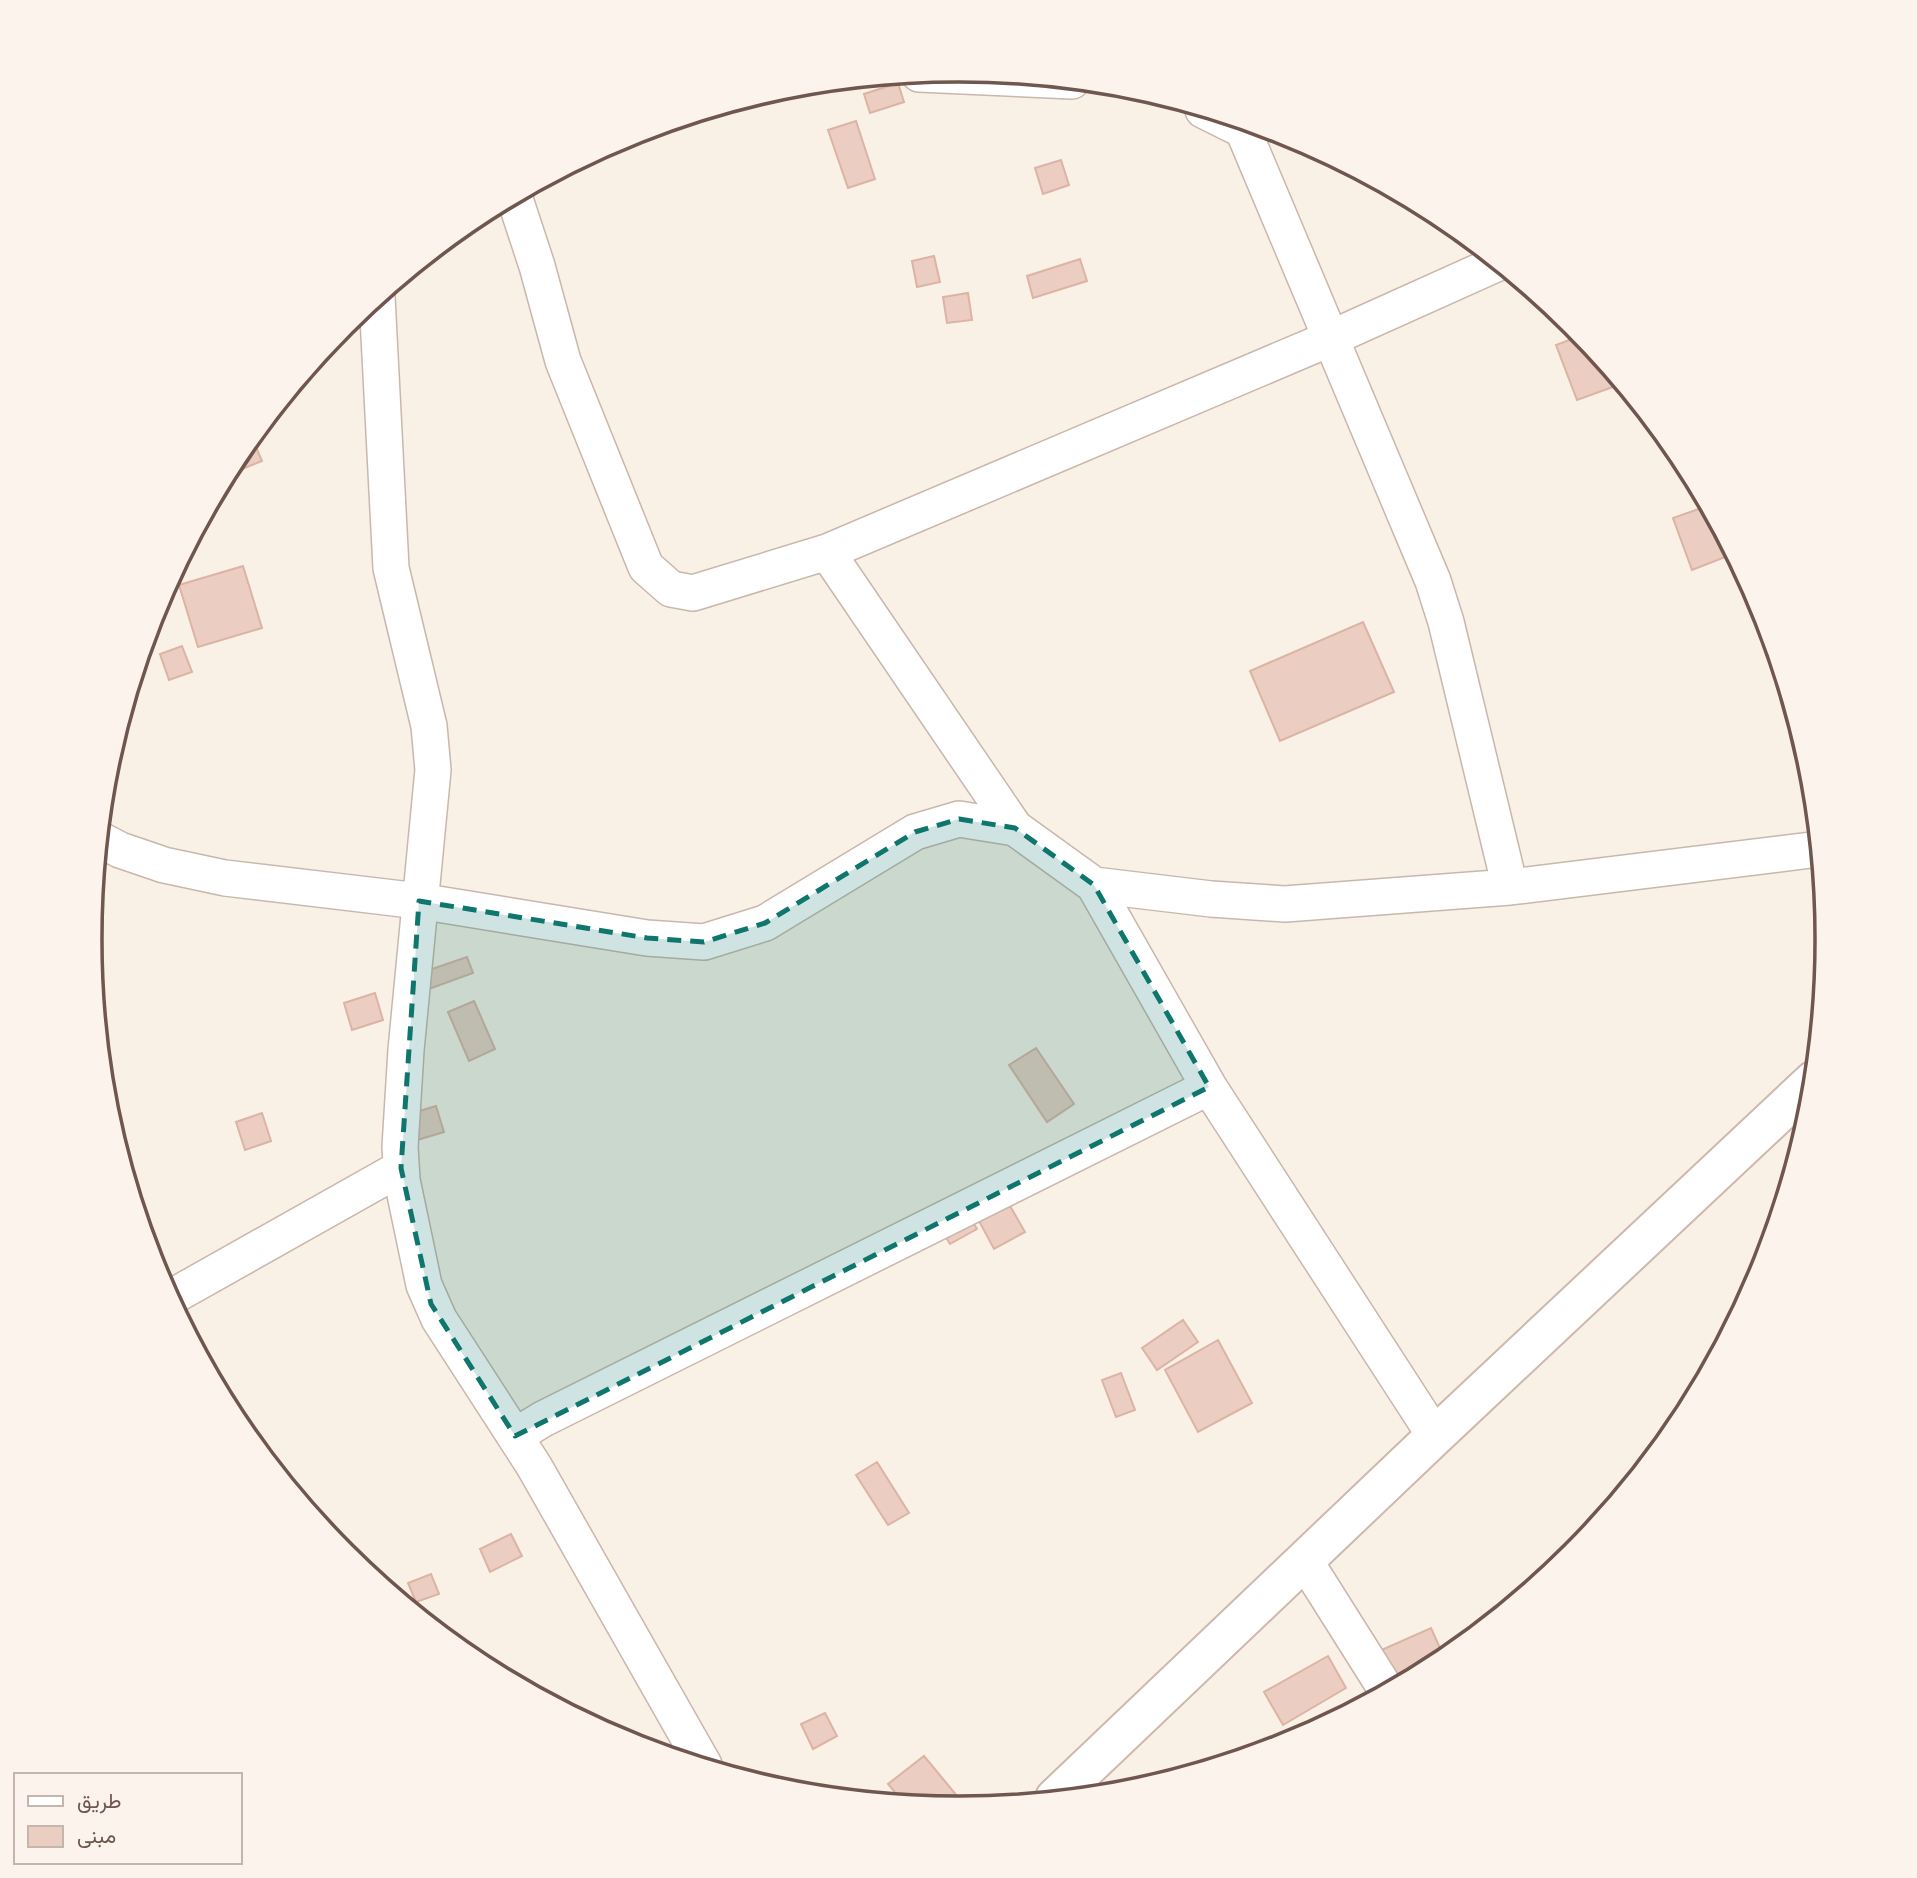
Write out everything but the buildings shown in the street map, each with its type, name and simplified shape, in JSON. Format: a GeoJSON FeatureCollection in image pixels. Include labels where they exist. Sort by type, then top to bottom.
{"type":"FeatureCollection","features":[{"type":"Feature","properties":{"kind":"street"},"geometry":{"type":"LineString","coordinates":[[1247,133],[1329,339],[1433,581],[1446,622],[1510,887]]}},
{"type":"Feature","properties":{"kind":"street"},"geometry":{"type":"LineString","coordinates":[[517,205],[563,361],[646,567],[671,589],[693,593],[827,552],[1329,339],[1489,267]]}},
{"type":"Feature","properties":{"kind":"street"},"geometry":{"type":"LineString","coordinates":[[378,310],[391,568],[429,726],[433,770],[419,901],[400,1147],[401,1168],[424,1285],[431,1304],[515,1436],[698,1755]]}},
{"type":"Feature","properties":{"kind":"street"},"geometry":{"type":"LineString","coordinates":[[827,552],[1015,828],[1094,885],[1209,1087],[1435,1436]]}},
{"type":"Feature","properties":{"kind":"street"},"geometry":{"type":"LineString","coordinates":[[107,847],[225,878],[419,901],[647,939],[704,942],[765,923],[915,832],[959,819],[1015,828]]}},
{"type":"Feature","properties":{"kind":"street"},"geometry":{"type":"LineString","coordinates":[[1094,885],[1212,900],[1285,904],[1510,887],[1810,850]]}},
{"type":"Feature","properties":{"kind":"street"},"geometry":{"type":"LineString","coordinates":[[515,1436],[555,1412],[1209,1087]]}},
{"type":"Feature","properties":{"kind":"street"},"geometry":{"type":"LineString","coordinates":[[1065,1789],[1435,1436],[1801,1094]]}},
{"type":"Feature","properties":{"kind":"street"},"geometry":{"type":"LineString","coordinates":[[179,1293],[401,1168]]}},
{"type":"Feature","properties":{"kind":"street"},"geometry":{"type":"LineString","coordinates":[[1305,1561],[1383,1683]]}},
{"type":"Feature","properties":{"kind":"highlighted area"},"geometry":{"type":"Polygon","coordinates":[[[959,819],[1015,828],[1094,885],[1209,1087],[515,1436],[431,1304],[401,1168],[419,901],[647,938],[704,942],[765,923],[915,832],[959,819]]]}}]}
